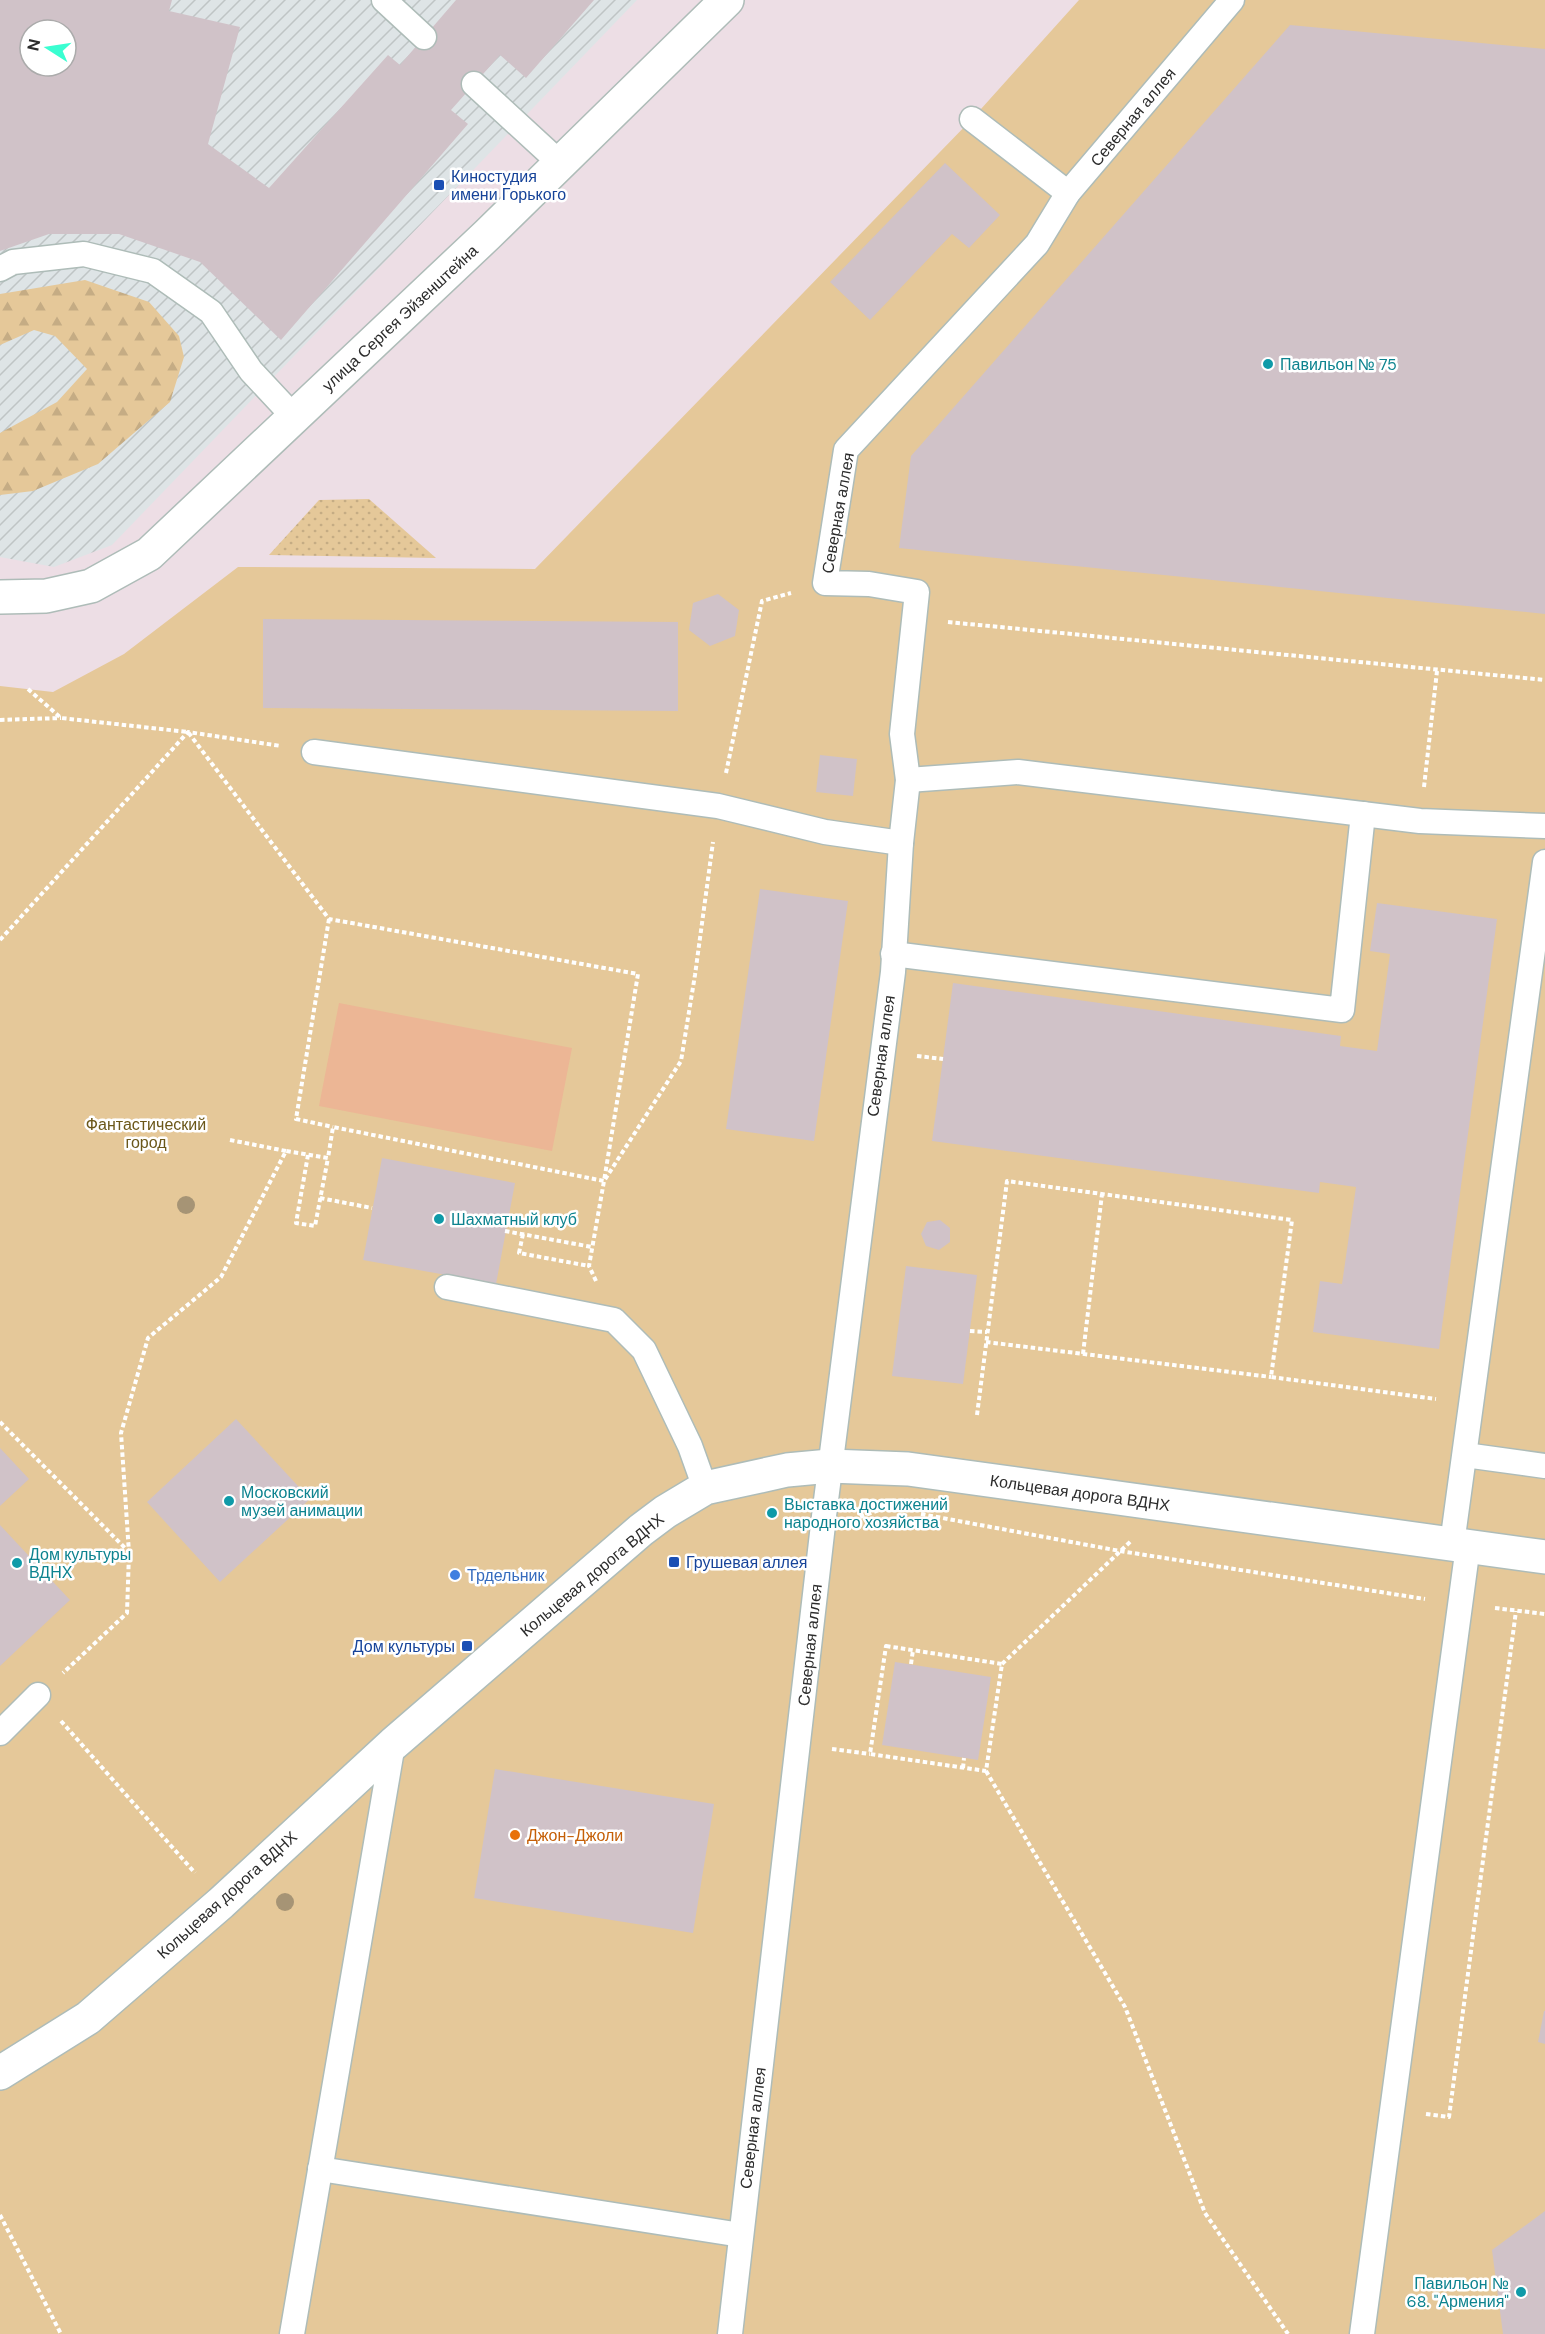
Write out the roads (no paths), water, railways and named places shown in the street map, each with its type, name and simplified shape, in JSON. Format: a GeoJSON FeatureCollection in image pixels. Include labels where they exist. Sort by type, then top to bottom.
{"type":"FeatureCollection","features":[{"type":"Feature","properties":{"kind":"street","name":"улица Сергея Эйзенштейна"},"geometry":{"type":"LineString","coordinates":[[0,597],[46,596],[91,586],[148,554],[561,164],[727,0]]}},
{"type":"Feature","properties":{"kind":"street","name":"Кольцевая дорога ВДНХ"},"geometry":{"type":"LineString","coordinates":[[0,2073],[88,2018],[221,1903],[393,1744],[641,1530],[705,1488],[787,1470],[830,1466],[908,1469],[1545,1557]]}},
{"type":"Feature","properties":{"kind":"lane"},"geometry":{"type":"LineString","coordinates":[[384,0],[424,37]]}},
{"type":"Feature","properties":{"kind":"lane","name":"Северная аллея"},"geometry":{"type":"LineString","coordinates":[[730,2334],[824,1516],[893,954],[908,780],[902,734],[917,591],[869,584],[825,583],[846,450],[1037,244],[1068,193],[1232,0]]}},
{"type":"Feature","properties":{"kind":"lane"},"geometry":{"type":"LineString","coordinates":[[474,84],[561,164]]}},
{"type":"Feature","properties":{"kind":"lane"},"geometry":{"type":"LineString","coordinates":[[972,119],[1068,193]]}},
{"type":"Feature","properties":{"kind":"lane"},"geometry":{"type":"LineString","coordinates":[[0,269],[13,262],[84,254],[153,272],[211,312],[251,371],[294,417]]}},
{"type":"Feature","properties":{"kind":"lane"},"geometry":{"type":"LineString","coordinates":[[314,752],[718,806],[825,832],[901,843]]}},
{"type":"Feature","properties":{"kind":"lane"},"geometry":{"type":"LineString","coordinates":[[908,780],[1018,772],[1420,821],[1545,826]]}},
{"type":"Feature","properties":{"kind":"lane"},"geometry":{"type":"LineString","coordinates":[[893,954],[1342,1010],[1363,814]]}},
{"type":"Feature","properties":{"kind":"lane"},"geometry":{"type":"LineString","coordinates":[[1362,2334],[1461,1604],[1460,1545],[1465,1455],[1545,862]]}},
{"type":"Feature","properties":{"kind":"lane"},"geometry":{"type":"LineString","coordinates":[[447,1287],[614,1320],[644,1350],[690,1446],[705,1488]]}},
{"type":"Feature","properties":{"kind":"lane"},"geometry":{"type":"LineString","coordinates":[[1465,1455],[1545,1466]]}},
{"type":"Feature","properties":{"kind":"lane"},"geometry":{"type":"LineString","coordinates":[[0,1733],[39,1695]]}},
{"type":"Feature","properties":{"kind":"lane"},"geometry":{"type":"LineString","coordinates":[[292,2334],[393,1744]]}},
{"type":"Feature","properties":{"kind":"lane"},"geometry":{"type":"LineString","coordinates":[[320,2169],[741,2235]]}},
{"type":"Feature","properties":{"kind":"place","name":"Киностудия имени Горького"},"geometry":{"type":"Point","coordinates":[439,185]}},
{"type":"Feature","properties":{"kind":"place","name":"Павильон № 75"},"geometry":{"type":"Point","coordinates":[1268,364]}},
{"type":"Feature","properties":{"kind":"place","name":"Шахматный клуб"},"geometry":{"type":"Point","coordinates":[439,1219]}},
{"type":"Feature","properties":{"kind":"place","name":"Московский музей анимации"},"geometry":{"type":"Point","coordinates":[229,1501]}},
{"type":"Feature","properties":{"kind":"place","name":"Выставка достижений народного хозяйства"},"geometry":{"type":"Point","coordinates":[772,1513]}},
{"type":"Feature","properties":{"kind":"place","name":"Грушевая аллея"},"geometry":{"type":"Point","coordinates":[674,1562]}},
{"type":"Feature","properties":{"kind":"place","name":"Дом культуры ВДНХ"},"geometry":{"type":"Point","coordinates":[17,1563]}},
{"type":"Feature","properties":{"kind":"place","name":"Трдельник"},"geometry":{"type":"Point","coordinates":[455,1575]}},
{"type":"Feature","properties":{"kind":"place","name":"Дом культуры"},"geometry":{"type":"Point","coordinates":[467,1646]}},
{"type":"Feature","properties":{"kind":"place","name":"Джон-Джоли"},"geometry":{"type":"Point","coordinates":[515,1835]}},
{"type":"Feature","properties":{"kind":"place","name":"Павильон № 68. \"Армения\""},"geometry":{"type":"Point","coordinates":[1521,2292]}},
{"type":"Feature","properties":{"kind":"park label","name":"Фантастический город"},"geometry":{"type":"Point","coordinates":[146,1133]}}]}
